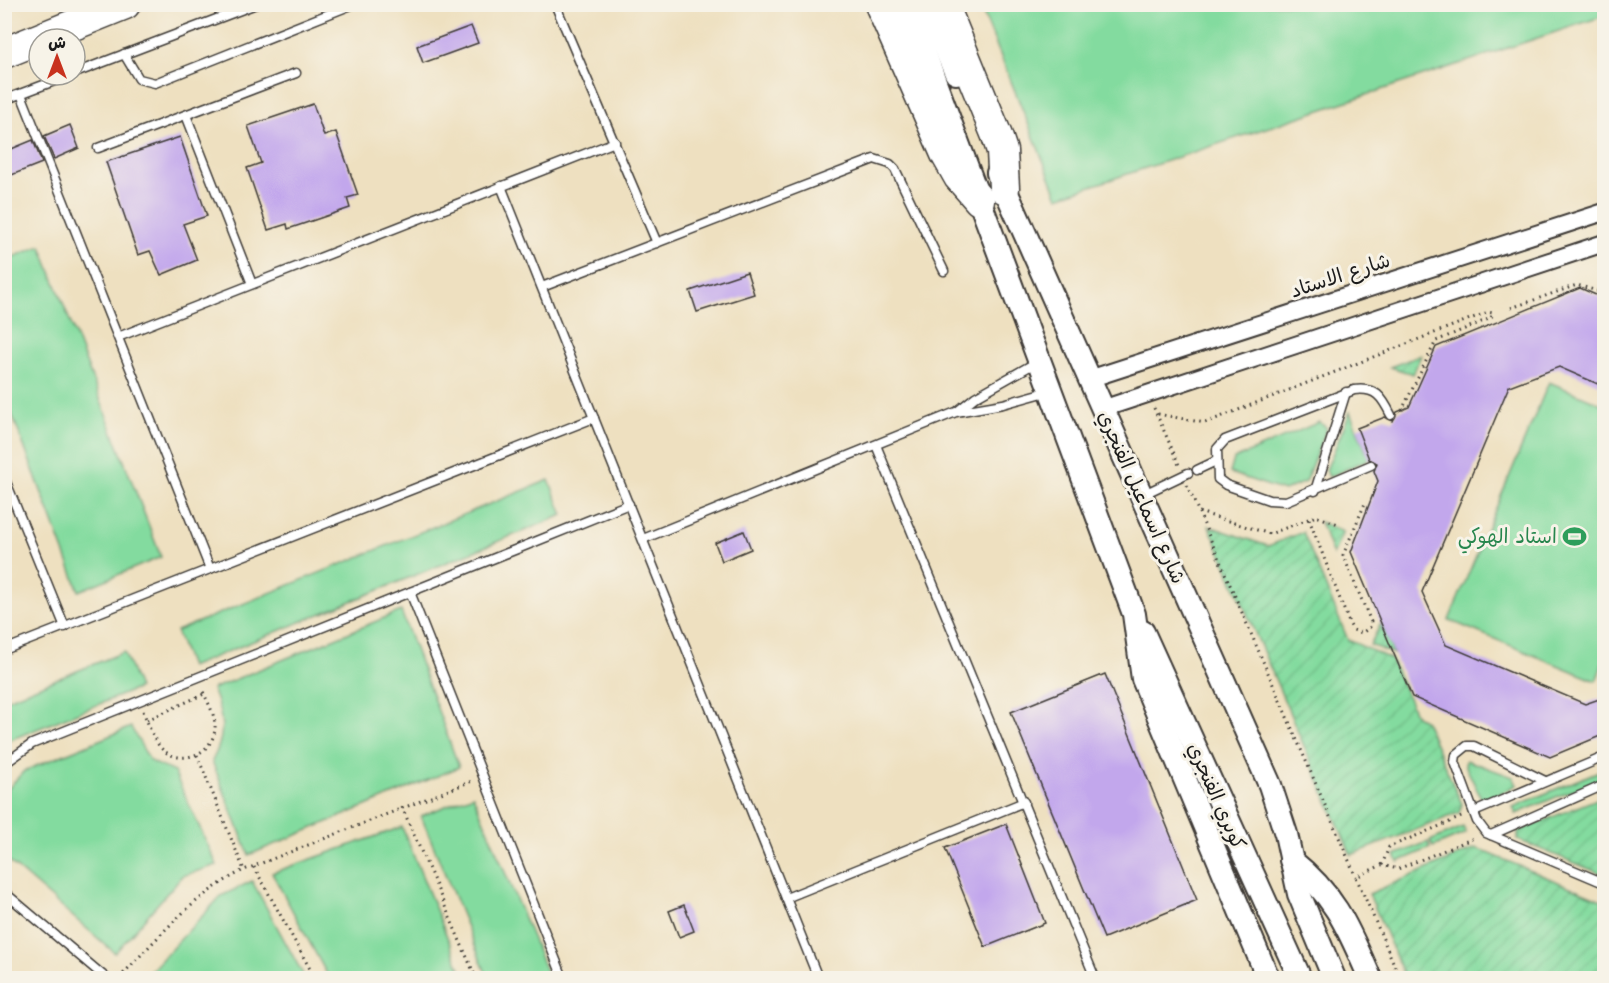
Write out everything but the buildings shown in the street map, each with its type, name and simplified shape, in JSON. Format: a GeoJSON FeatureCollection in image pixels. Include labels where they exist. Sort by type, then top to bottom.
{"type":"FeatureCollection","features":[{"type":"Feature","properties":{"kind":"highway"},"geometry":{"type":"LineString","coordinates":[[4,52],[125,4]]}},
{"type":"Feature","properties":{"kind":"highway"},"geometry":{"type":"LineString","coordinates":[[880,4],[946,154],[959,177],[992,194],[1000,143],[943,4]]}},
{"type":"Feature","properties":{"kind":"main road","name":"شارع اسماعيل الفنجري"},"geometry":{"type":"LineString","coordinates":[[906,4],[992,194],[1089,379],[1142,495],[1270,785],[1286,834],[1291,860]]}},
{"type":"Feature","properties":{"kind":"main road","name":"شارع اسماعيل الفنجري"},"geometry":{"type":"LineString","coordinates":[[926,4],[992,194],[1038,361],[1134,614],[1143,679],[1268,978]]}},
{"type":"Feature","properties":{"kind":"main road","name":"كوبري الفنجري"},"geometry":{"type":"LineString","coordinates":[[1134,614],[1300,978]]}},
{"type":"Feature","properties":{"kind":"main road"},"geometry":{"type":"LineString","coordinates":[[1291,860],[1299,894],[1334,978]]}},
{"type":"Feature","properties":{"kind":"main road"},"geometry":{"type":"LineString","coordinates":[[1291,860],[1316,880],[1336,906],[1370,978]]}},
{"type":"Feature","properties":{"kind":"street","name":"شارع الاستاد"},"geometry":{"type":"LineString","coordinates":[[1089,379],[1605,212]]}},
{"type":"Feature","properties":{"kind":"street"},"geometry":{"type":"LineString","coordinates":[[1102,409],[1605,243]]}},
{"type":"Feature","properties":{"kind":"lane"},"geometry":{"type":"LineString","coordinates":[[87,68],[256,4]]}},
{"type":"Feature","properties":{"kind":"lane"},"geometry":{"type":"LineString","coordinates":[[124,54],[139,79],[155,83],[354,4]]}},
{"type":"Feature","properties":{"kind":"lane"},"geometry":{"type":"LineString","coordinates":[[555,4],[657,243]]}},
{"type":"Feature","properties":{"kind":"lane"},"geometry":{"type":"LineString","coordinates":[[98,148],[296,74]]}},
{"type":"Feature","properties":{"kind":"lane"},"geometry":{"type":"LineString","coordinates":[[4,100],[39,87]]}},
{"type":"Feature","properties":{"kind":"lane"},"geometry":{"type":"LineString","coordinates":[[21,94],[210,569]]}},
{"type":"Feature","properties":{"kind":"lane"},"geometry":{"type":"LineString","coordinates":[[186,115],[252,284]]}},
{"type":"Feature","properties":{"kind":"lane"},"geometry":{"type":"LineString","coordinates":[[118,337],[615,142]]}},
{"type":"Feature","properties":{"kind":"lane"},"geometry":{"type":"LineString","coordinates":[[542,287],[874,159],[890,164],[896,170],[944,271]]}},
{"type":"Feature","properties":{"kind":"lane"},"geometry":{"type":"LineString","coordinates":[[501,186],[818,978]]}},
{"type":"Feature","properties":{"kind":"lane"},"geometry":{"type":"LineString","coordinates":[[956,412],[975,397],[1038,361]]}},
{"type":"Feature","properties":{"kind":"lane"},"geometry":{"type":"LineString","coordinates":[[1371,465],[1315,491],[1286,501],[1269,500],[1222,482],[1217,475],[1216,461],[1217,448],[1225,440],[1347,392],[1362,389],[1376,392],[1382,396],[1391,415]]}},
{"type":"Feature","properties":{"kind":"lane"},"geometry":{"type":"LineString","coordinates":[[643,539],[956,412],[1003,404],[1050,391]]}},
{"type":"Feature","properties":{"kind":"lane"},"geometry":{"type":"LineString","coordinates":[[1315,491],[1347,392]]}},
{"type":"Feature","properties":{"kind":"lane"},"geometry":{"type":"LineString","coordinates":[[4,650],[594,418]]}},
{"type":"Feature","properties":{"kind":"lane"},"geometry":{"type":"LineString","coordinates":[[876,445],[1095,978]]}},
{"type":"Feature","properties":{"kind":"lane"},"geometry":{"type":"LineString","coordinates":[[1197,470],[1216,461]]}},
{"type":"Feature","properties":{"kind":"lane"},"geometry":{"type":"LineString","coordinates":[[1142,495],[1185,475]]}},
{"type":"Feature","properties":{"kind":"lane"},"geometry":{"type":"LineString","coordinates":[[4,477],[65,627]]}},
{"type":"Feature","properties":{"kind":"lane"},"geometry":{"type":"LineString","coordinates":[[4,764],[32,744],[629,504]]}},
{"type":"Feature","properties":{"kind":"lane"},"geometry":{"type":"LineString","coordinates":[[410,592],[563,978]]}},
{"type":"Feature","properties":{"kind":"lane"},"geometry":{"type":"LineString","coordinates":[[1545,781],[1474,746],[1461,749],[1455,762],[1480,828],[1491,836],[1605,883]]}},
{"type":"Feature","properties":{"kind":"lane"},"geometry":{"type":"LineString","coordinates":[[1474,812],[1605,756]]}},
{"type":"Feature","properties":{"kind":"lane"},"geometry":{"type":"LineString","coordinates":[[1491,836],[1605,785]]}},
{"type":"Feature","properties":{"kind":"lane"},"geometry":{"type":"LineString","coordinates":[[786,898],[1024,802]]}},
{"type":"Feature","properties":{"kind":"lane"},"geometry":{"type":"LineString","coordinates":[[4,892],[106,978]]}},
{"type":"Feature","properties":{"kind":"path"},"geometry":{"type":"LineString","coordinates":[[1511,308],[1577,285],[1605,293]]}},
{"type":"Feature","properties":{"kind":"path"},"geometry":{"type":"LineString","coordinates":[[1157,414],[1205,423],[1488,312],[1493,313],[1491,318],[1436,341],[1402,410]]}},
{"type":"Feature","properties":{"kind":"path"},"geometry":{"type":"LineString","coordinates":[[1148,394],[1185,475],[1400,978]]}},
{"type":"Feature","properties":{"kind":"path"},"geometry":{"type":"LineString","coordinates":[[1310,519],[1350,625],[1353,630],[1362,633],[1370,627],[1371,622],[1343,555],[1366,501]]}},
{"type":"Feature","properties":{"kind":"path"},"geometry":{"type":"LineString","coordinates":[[1199,512],[1270,534],[1320,516],[1338,524]]}},
{"type":"Feature","properties":{"kind":"path"},"geometry":{"type":"LineString","coordinates":[[138,702],[164,750],[180,757],[197,755],[211,742],[215,733],[213,714],[196,677]]}},
{"type":"Feature","properties":{"kind":"path"},"geometry":{"type":"LineString","coordinates":[[147,720],[204,694]]}},
{"type":"Feature","properties":{"kind":"path"},"geometry":{"type":"LineString","coordinates":[[197,755],[244,870]]}},
{"type":"Feature","properties":{"kind":"path"},"geometry":{"type":"LineString","coordinates":[[119,978],[193,902],[216,885],[244,870],[484,776]]}},
{"type":"Feature","properties":{"kind":"path"},"geometry":{"type":"LineString","coordinates":[[402,807],[476,978]]}},
{"type":"Feature","properties":{"kind":"path"},"geometry":{"type":"LineString","coordinates":[[1382,865],[1389,847],[1461,817]]}},
{"type":"Feature","properties":{"kind":"path"},"geometry":{"type":"LineString","coordinates":[[1356,878],[1382,865],[1398,868],[1470,839]]}},
{"type":"Feature","properties":{"kind":"path"},"geometry":{"type":"LineString","coordinates":[[254,867],[315,978]]}},
{"type":"Feature","properties":{"kind":"green space"},"geometry":{"type":"Polygon","coordinates":[[[1604,4],[1604,16],[1058,197],[980,5],[1604,4]]]}},
{"type":"Feature","properties":{"kind":"green space"},"geometry":{"type":"Polygon","coordinates":[[[41,246],[161,557],[79,591],[5,396],[5,260],[41,246]]]}},
{"type":"Feature","properties":{"kind":"green space"},"geometry":{"type":"Polygon","coordinates":[[[1421,355],[1413,374],[1390,367],[1421,355]]]}},
{"type":"Feature","properties":{"kind":"green space"},"geometry":{"type":"Polygon","coordinates":[[[1549,382],[1604,405],[1604,660],[1596,681],[1449,620],[1549,382]]]}},
{"type":"Feature","properties":{"kind":"green space"},"geometry":{"type":"Polygon","coordinates":[[[1350,412],[1369,459],[1329,477],[1326,470],[1350,412]]]}},
{"type":"Feature","properties":{"kind":"green space"},"geometry":{"type":"Polygon","coordinates":[[[1319,422],[1327,428],[1305,482],[1284,491],[1230,473],[1234,459],[1319,422]]]}},
{"type":"Feature","properties":{"kind":"green space"},"geometry":{"type":"Polygon","coordinates":[[[549,480],[563,515],[190,667],[176,631],[549,480]]]}},
{"type":"Feature","properties":{"kind":"green space"},"geometry":{"type":"Polygon","coordinates":[[[1320,522],[1343,532],[1333,555],[1320,522]]]}},
{"type":"Feature","properties":{"kind":"green space"},"geometry":{"type":"Polygon","coordinates":[[[1209,526],[1268,546],[1303,532],[1348,640],[1391,659],[1416,716],[1425,721],[1462,804],[1459,813],[1351,855],[1209,526]]]}},
{"type":"Feature","properties":{"kind":"green space"},"geometry":{"type":"Polygon","coordinates":[[[401,611],[459,767],[249,855],[212,761],[220,742],[222,725],[212,689],[401,611]]]}},
{"type":"Feature","properties":{"kind":"green space"},"geometry":{"type":"Polygon","coordinates":[[[1381,623],[1394,654],[1370,645],[1381,623]]]}},
{"type":"Feature","properties":{"kind":"green space"},"geometry":{"type":"Polygon","coordinates":[[[124,652],[139,688],[5,742],[5,700],[124,652]]]}},
{"type":"Feature","properties":{"kind":"green space"},"geometry":{"type":"Polygon","coordinates":[[[131,727],[150,761],[174,772],[217,865],[182,876],[115,953],[5,858],[5,792],[24,771],[131,727]]]}},
{"type":"Feature","properties":{"kind":"green space"},"geometry":{"type":"Polygon","coordinates":[[[1466,760],[1513,777],[1517,785],[1489,799],[1481,798],[1465,765],[1466,760]]]}},
{"type":"Feature","properties":{"kind":"green space"},"geometry":{"type":"Polygon","coordinates":[[[1604,769],[1604,777],[1516,814],[1513,807],[1604,769]]]}},
{"type":"Feature","properties":{"kind":"green space"},"geometry":{"type":"Polygon","coordinates":[[[473,795],[549,978],[488,978],[421,816],[473,795]]]}},
{"type":"Feature","properties":{"kind":"green space"},"geometry":{"type":"Polygon","coordinates":[[[1604,796],[1604,875],[1518,840],[1518,831],[1604,796]]]}},
{"type":"Feature","properties":{"kind":"green space"},"geometry":{"type":"Polygon","coordinates":[[[402,827],[464,978],[329,978],[272,873],[402,827]]]}},
{"type":"Feature","properties":{"kind":"green space"},"geometry":{"type":"Polygon","coordinates":[[[1463,827],[1466,833],[1433,847],[1430,841],[1463,827]]]}},
{"type":"Feature","properties":{"kind":"green space"},"geometry":{"type":"Polygon","coordinates":[[[1428,842],[1430,848],[1398,862],[1395,855],[1428,842]]]}},
{"type":"Feature","properties":{"kind":"green space"},"geometry":{"type":"Polygon","coordinates":[[[1476,848],[1604,901],[1604,978],[1405,978],[1369,894],[1476,848]]]}},
{"type":"Feature","properties":{"kind":"green space"},"geometry":{"type":"Polygon","coordinates":[[[252,881],[305,978],[145,977],[221,896],[252,881]]]}},
{"type":"Feature","properties":{"kind":"place","name":"استاد الهوكي"},"geometry":{"type":"Point","coordinates":[1575,536]}}]}
